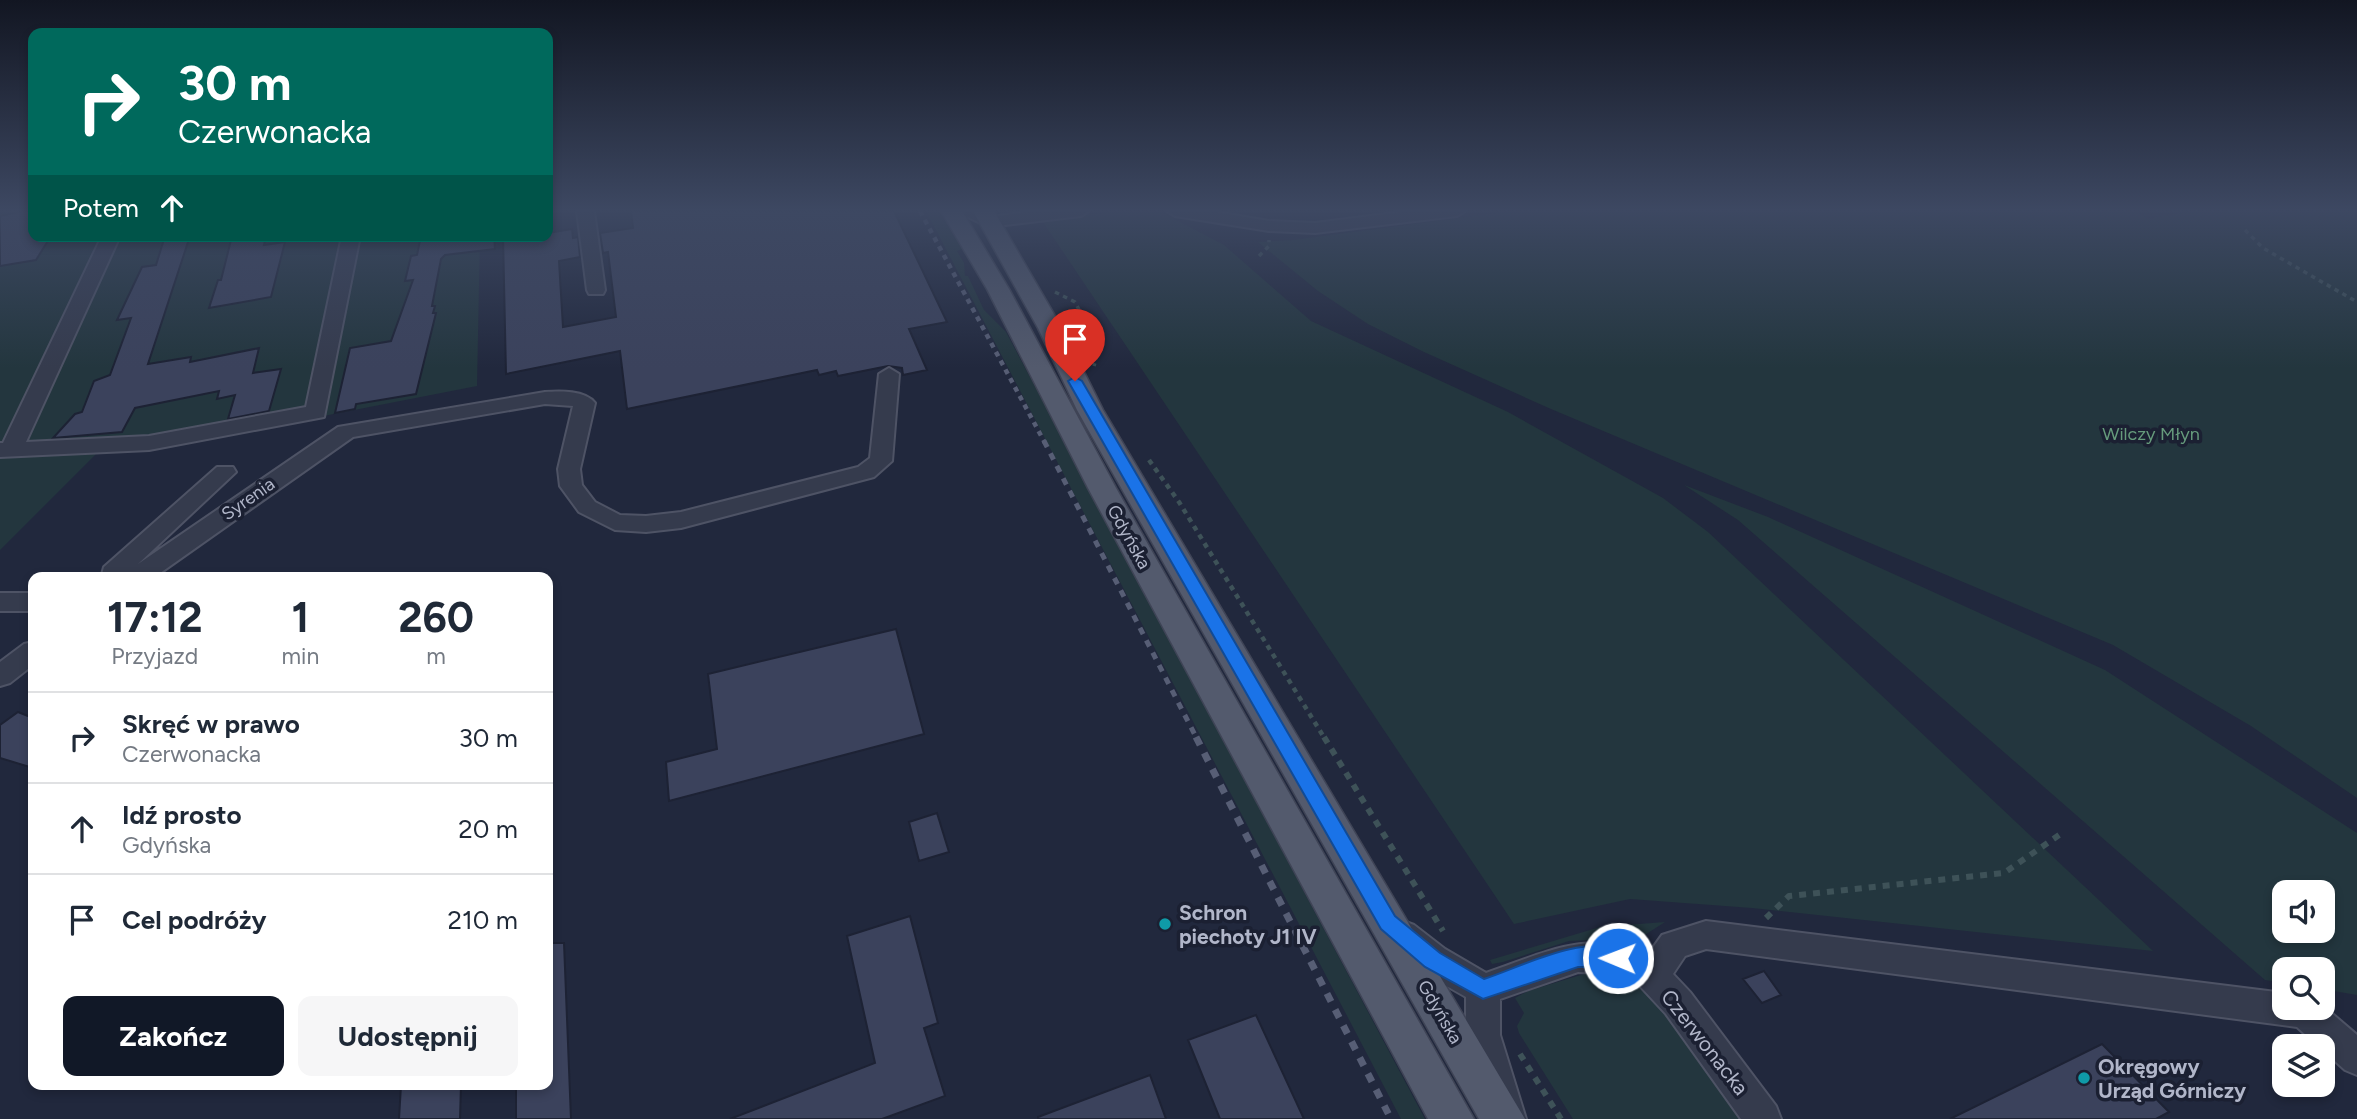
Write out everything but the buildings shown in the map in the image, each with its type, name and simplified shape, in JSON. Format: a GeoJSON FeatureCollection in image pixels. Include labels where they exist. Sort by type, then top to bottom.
{"type":"FeatureCollection","features":[{"type":"Feature","properties":{"kind":"main road","name":"Gdyńska"},"geometry":{"type":"LineString","coordinates":[[988,263],[998,289],[1102,488],[1451,1119]]}},
{"type":"Feature","properties":{"kind":"main road","name":"Gdyńska"},"geometry":{"type":"LineString","coordinates":[[1003,263],[1050,328],[1090,410],[1503,1119]]}},
{"type":"Feature","properties":{"kind":"street"},"geometry":{"type":"LineString","coordinates":[[98,263],[5,450],[149,443],[316,412],[346,263]]}},
{"type":"Feature","properties":{"kind":"street"},"geometry":{"type":"LineString","coordinates":[[592,263],[596,290]]}},
{"type":"Feature","properties":{"kind":"street","name":"Syrenia"},"geometry":{"type":"LineString","coordinates":[[144,572],[346,432],[364,426],[545,398],[564,397],[584,403],[569,469],[571,486],[587,507],[615,522],[646,524],[681,520],[866,472],[881,461],[889,374]]}},
{"type":"Feature","properties":{"kind":"street"},"geometry":{"type":"LineString","coordinates":[[114,572],[225,472]]}},
{"type":"Feature","properties":{"kind":"street"},"geometry":{"type":"LineString","coordinates":[[0,602],[28,602]]}},
{"type":"Feature","properties":{"kind":"street"},"geometry":{"type":"LineString","coordinates":[[0,676],[28,655]]}},
{"type":"Feature","properties":{"kind":"street"},"geometry":{"type":"LineString","coordinates":[[1388,922],[1433,960],[1483,989],[1483,1035],[1508,1119]]}},
{"type":"Feature","properties":{"kind":"street"},"geometry":{"type":"LineString","coordinates":[[1652,975],[1674,945],[1706,936],[1743,940],[2305,1012],[2357,1058]]}},
{"type":"Feature","properties":{"kind":"street","name":"Czerwonacka"},"geometry":{"type":"LineString","coordinates":[[1483,989],[1578,957],[1618,958],[1652,975],[1678,1003],[1763,1119]]}},
{"type":"Feature","properties":{"kind":"path"},"geometry":{"type":"LineString","coordinates":[[2289,263],[2357,302]]}},
{"type":"Feature","properties":{"kind":"path"},"geometry":{"type":"LineString","coordinates":[[1054,292],[1075,302],[1098,349],[1092,370],[1093,378]]}},
{"type":"Feature","properties":{"kind":"path"},"geometry":{"type":"LineString","coordinates":[[1144,453],[1179,502],[1446,936]]}},
{"type":"Feature","properties":{"kind":"path"},"geometry":{"type":"LineString","coordinates":[[1743,940],[1788,896],[2004,873],[2062,833]]}},
{"type":"Feature","properties":{"kind":"path"},"geometry":{"type":"LineString","coordinates":[[1514,1045],[1561,1119]]}},
{"type":"Feature","properties":{"kind":"green space"},"geometry":{"type":"Polygon","coordinates":[[[0,263],[479,263],[477,386],[303,420],[101,449],[0,550],[0,263]]]}},
{"type":"Feature","properties":{"kind":"green space"},"geometry":{"type":"Polygon","coordinates":[[[953,263],[964,263],[965,276],[968,276],[984,310],[1006,332],[1425,1119],[1401,1119],[953,263]]]}},
{"type":"Feature","properties":{"kind":"green space"},"geometry":{"type":"Polygon","coordinates":[[[1071,263],[1245,263],[1311,321],[1508,412],[1663,498],[1708,532],[2153,951],[1752,908],[1630,899],[1514,924],[1071,263]]]}},
{"type":"Feature","properties":{"kind":"green space","name":"Wilczy Młyn"},"geometry":{"type":"Polygon","coordinates":[[[1284,263],[2357,263],[2357,798],[2251,726],[2113,645],[1551,409],[1368,324],[1318,291],[1284,263]]]}},
{"type":"Feature","properties":{"kind":"green space"},"geometry":{"type":"Polygon","coordinates":[[[1684,485],[1768,517],[2105,670],[2357,833],[2357,995],[2335,991],[2335,957],[2272,957],[2272,981],[2265,980],[1738,520],[1684,485]]]}},
{"type":"Feature","properties":{"kind":"green space"},"geometry":{"type":"Polygon","coordinates":[[[1665,922],[1640,938],[1569,941],[1503,962],[1492,964],[1490,960],[1600,927],[1665,922]]]}},
{"type":"Feature","properties":{"kind":"green space"},"geometry":{"type":"Polygon","coordinates":[[[1594,971],[1625,977],[1654,997],[1743,1119],[1573,1119],[1519,1033],[1517,1026],[1524,1013],[1515,998],[1528,991],[1594,971]]]}},
{"type":"Feature","properties":{"kind":"railway"},"geometry":{"type":"LineString","coordinates":[[948,263],[1045,443]]}},
{"type":"Feature","properties":{"kind":"railway"},"geometry":{"type":"LineString","coordinates":[[1044,441],[1197,739]]}},
{"type":"Feature","properties":{"kind":"railway"},"geometry":{"type":"LineString","coordinates":[[1196,737],[1391,1119]]}},
{"type":"Feature","properties":{"kind":"place","name":"Schron piechoty J1 IV"},"geometry":{"type":"Point","coordinates":[1165,924]}},
{"type":"Feature","properties":{"kind":"place","name":"Okręgowy Urząd Górniczy"},"geometry":{"type":"Point","coordinates":[2084,1078]}},
{"type":"Feature","properties":{"kind":"route"},"geometry":{"type":"LineString","coordinates":[[1075,381],[1388,922],[1433,960],[1483,989],[1578,957],[1618,958]]}}]}
